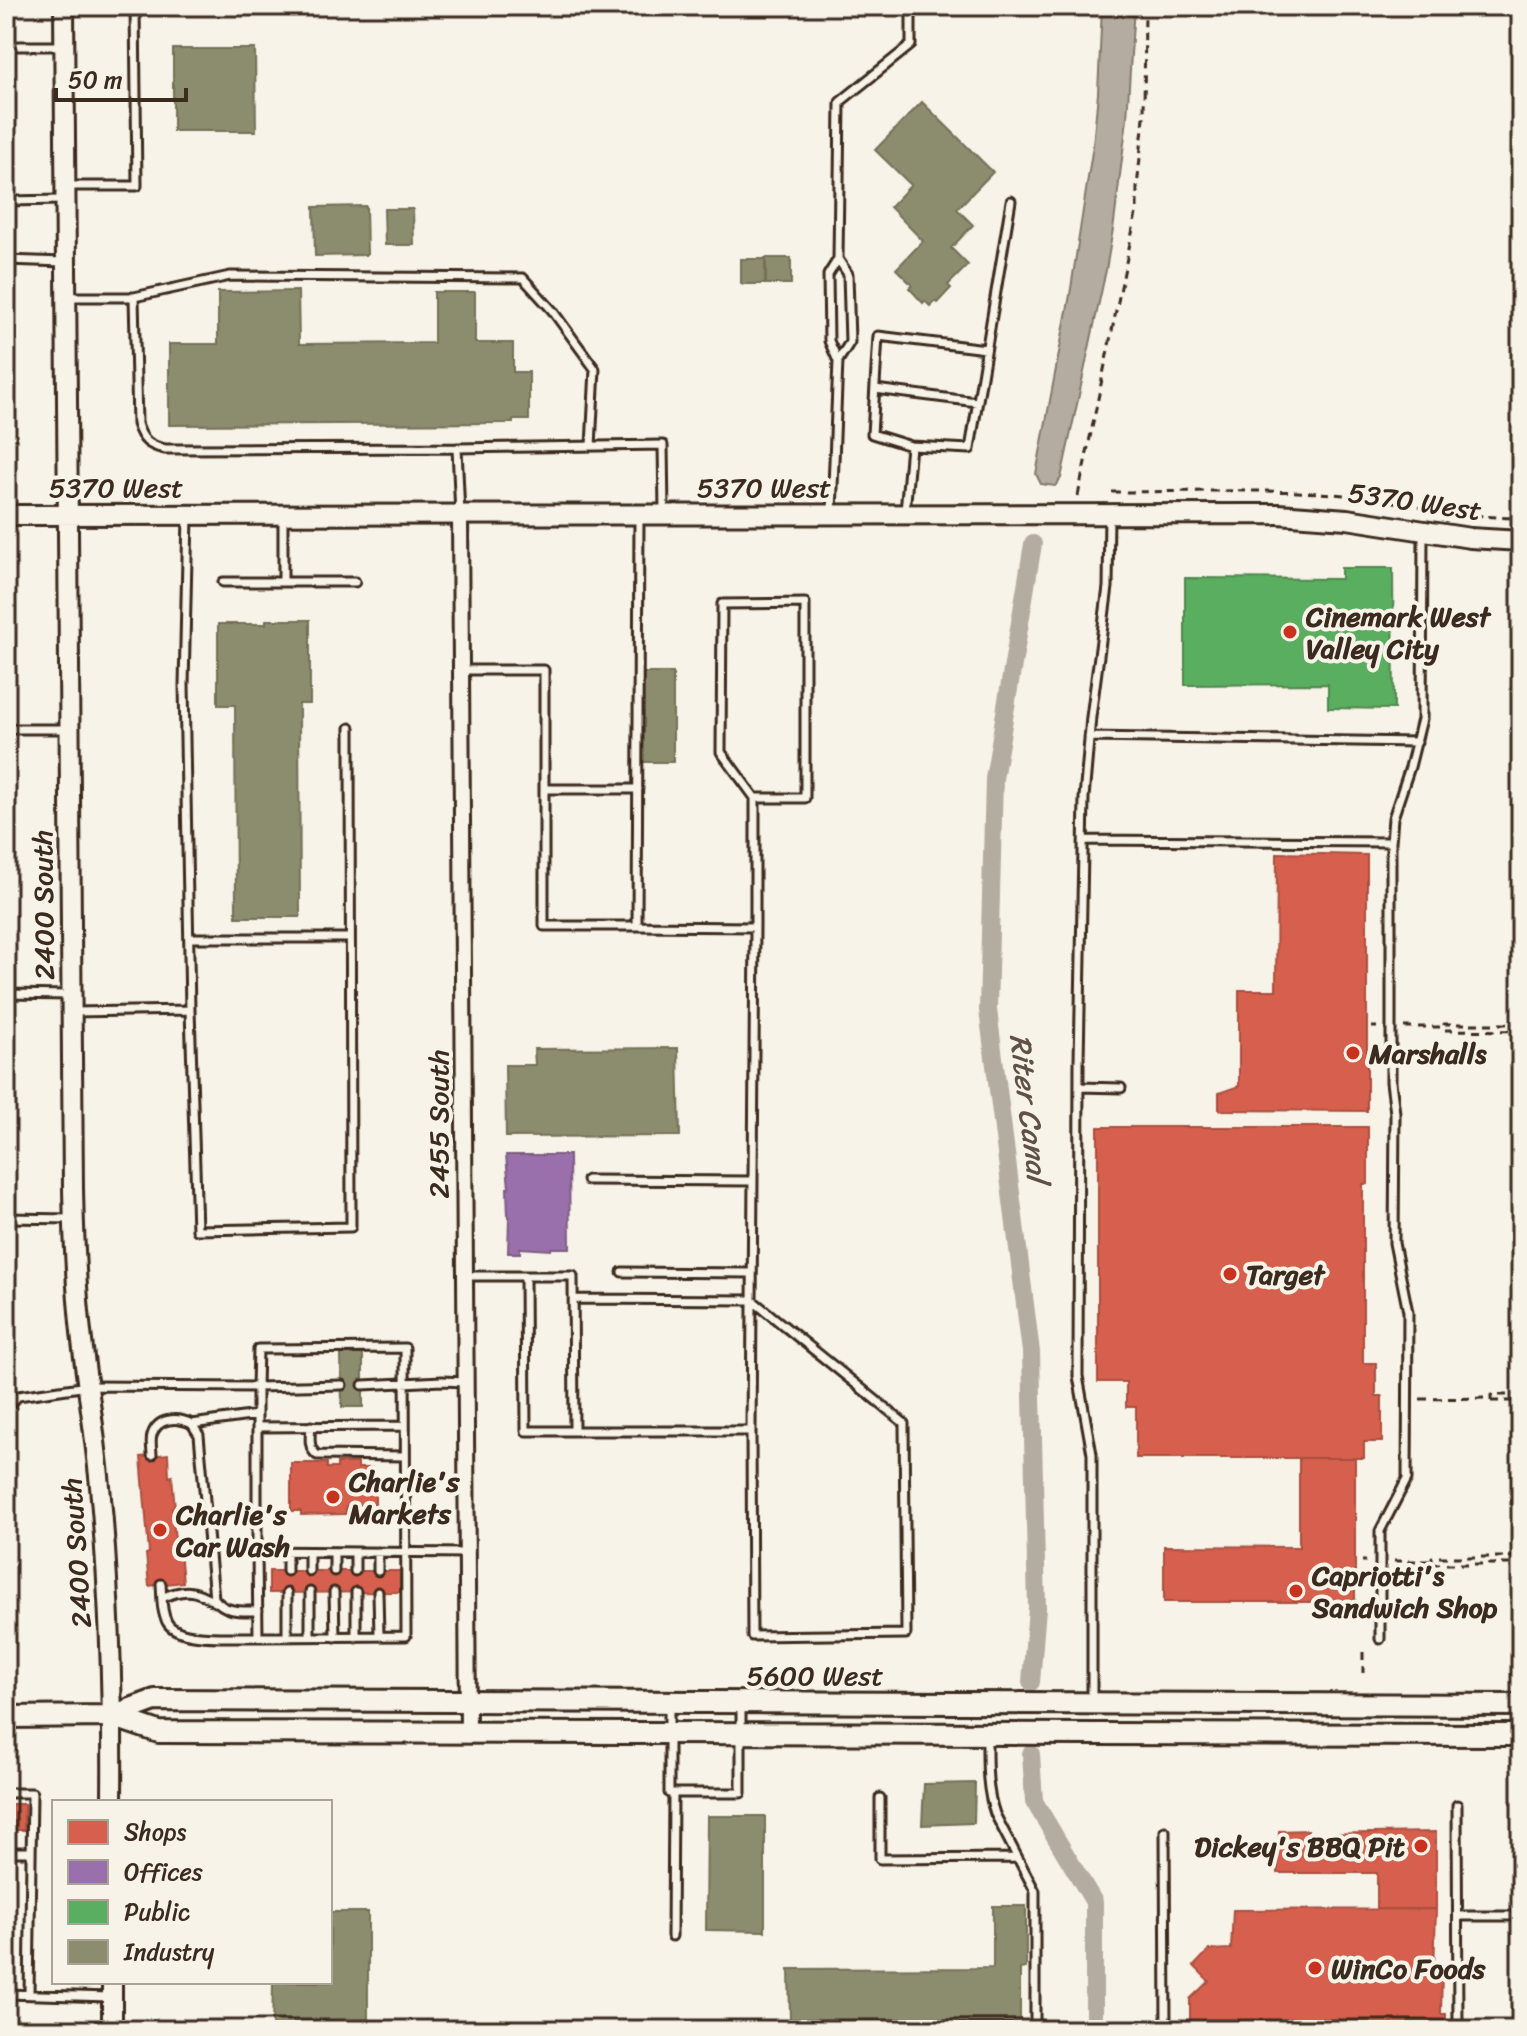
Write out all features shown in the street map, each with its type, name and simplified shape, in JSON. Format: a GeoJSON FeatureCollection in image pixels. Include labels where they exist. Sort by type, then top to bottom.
{"type":"FeatureCollection","features":[{"type":"Feature","properties":{"kind":"main road","name":"5600 West"},"geometry":{"type":"LineString","coordinates":[[112,1716],[155,1700],[1521,1705]]}},
{"type":"Feature","properties":{"kind":"main road","name":"5600 West"},"geometry":{"type":"LineString","coordinates":[[6,1717],[112,1716],[159,1732],[1521,1735]]}},
{"type":"Feature","properties":{"kind":"main road"},"geometry":{"type":"LineString","coordinates":[[1480,1735],[1521,1720]]}},
{"type":"Feature","properties":{"kind":"street","name":"2400 South"},"geometry":{"type":"LineString","coordinates":[[64,6],[74,1219],[82,1339],[105,1545],[112,1800]]}},
{"type":"Feature","properties":{"kind":"street","name":"5370 West"},"geometry":{"type":"LineString","coordinates":[[6,515],[1300,515],[1470,538],[1521,541]]}},
{"type":"Feature","properties":{"kind":"street","name":"2455 South"},"geometry":{"type":"LineString","coordinates":[[460,515],[468,1732]]}},
{"type":"Feature","properties":{"kind":"street"},"geometry":{"type":"LineString","coordinates":[[112,1990],[112,2030]]}},
{"type":"Feature","properties":{"kind":"lane"},"geometry":{"type":"LineString","coordinates":[[6,201],[137,186],[135,6]]}},
{"type":"Feature","properties":{"kind":"lane"},"geometry":{"type":"LineString","coordinates":[[832,515],[838,361],[829,341],[828,275],[838,259],[840,102],[911,45],[911,6]]}},
{"type":"Feature","properties":{"kind":"lane"},"geometry":{"type":"LineString","coordinates":[[6,46],[64,46]]}},
{"type":"Feature","properties":{"kind":"lane"},"geometry":{"type":"LineString","coordinates":[[986,349],[878,336],[872,434],[911,446],[970,449],[1011,201]]}},
{"type":"Feature","properties":{"kind":"lane"},"geometry":{"type":"LineString","coordinates":[[838,259],[848,274],[850,342],[838,361]]}},
{"type":"Feature","properties":{"kind":"lane"},"geometry":{"type":"LineString","coordinates":[[6,260],[65,262]]}},
{"type":"Feature","properties":{"kind":"lane"},"geometry":{"type":"LineString","coordinates":[[66,297],[134,297],[230,276],[523,278],[552,310],[595,369],[591,446]]}},
{"type":"Feature","properties":{"kind":"lane"},"geometry":{"type":"LineString","coordinates":[[134,297],[137,424],[149,444],[165,449],[663,445],[664,515]]}},
{"type":"Feature","properties":{"kind":"lane"},"geometry":{"type":"LineString","coordinates":[[875,389],[977,402]]}},
{"type":"Feature","properties":{"kind":"lane"},"geometry":{"type":"LineString","coordinates":[[905,515],[911,446]]}},
{"type":"Feature","properties":{"kind":"lane"},"geometry":{"type":"LineString","coordinates":[[457,448],[460,515]]}},
{"type":"Feature","properties":{"kind":"lane"},"geometry":{"type":"LineString","coordinates":[[188,515],[184,685],[197,1230],[351,1227],[350,728]]}},
{"type":"Feature","properties":{"kind":"lane"},"geometry":{"type":"LineString","coordinates":[[283,515],[283,582]]}},
{"type":"Feature","properties":{"kind":"lane"},"geometry":{"type":"LineString","coordinates":[[637,926],[639,515]]}},
{"type":"Feature","properties":{"kind":"lane"},"geometry":{"type":"LineString","coordinates":[[1092,1704],[1092,1454],[1078,1376],[1079,1087],[1084,798],[1108,587],[1109,515]]}},
{"type":"Feature","properties":{"kind":"lane"},"geometry":{"type":"LineString","coordinates":[[1380,1639],[1380,1531],[1407,1479],[1408,1312],[1394,1243],[1391,842],[1393,818],[1422,719],[1423,531]]}},
{"type":"Feature","properties":{"kind":"lane"},"geometry":{"type":"LineString","coordinates":[[223,582],[355,582]]}},
{"type":"Feature","properties":{"kind":"lane"},"geometry":{"type":"LineString","coordinates":[[574,1299],[752,1300],[904,1423],[906,1634],[752,1636],[751,1431],[752,1300],[752,1273],[755,927],[755,798],[721,752],[722,604],[805,603],[805,798],[755,798]]}},
{"type":"Feature","properties":{"kind":"lane"},"geometry":{"type":"LineString","coordinates":[[461,670],[544,670],[544,926],[755,927]]}},
{"type":"Feature","properties":{"kind":"lane"},"geometry":{"type":"LineString","coordinates":[[6,729],[69,729]]}},
{"type":"Feature","properties":{"kind":"lane"},"geometry":{"type":"LineString","coordinates":[[1089,737],[1417,742]]}},
{"type":"Feature","properties":{"kind":"lane"},"geometry":{"type":"LineString","coordinates":[[544,789],[638,789]]}},
{"type":"Feature","properties":{"kind":"lane"},"geometry":{"type":"LineString","coordinates":[[1084,840],[1391,842]]}},
{"type":"Feature","properties":{"kind":"lane"},"geometry":{"type":"LineString","coordinates":[[189,938],[350,938]]}},
{"type":"Feature","properties":{"kind":"lane"},"geometry":{"type":"LineString","coordinates":[[6,994],[72,1003],[190,1010]]}},
{"type":"Feature","properties":{"kind":"lane"},"geometry":{"type":"LineString","coordinates":[[1079,1087],[1121,1088]]}},
{"type":"Feature","properties":{"kind":"lane"},"geometry":{"type":"LineString","coordinates":[[587,1180],[753,1181]]}},
{"type":"Feature","properties":{"kind":"lane"},"geometry":{"type":"LineString","coordinates":[[6,1218],[74,1219]]}},
{"type":"Feature","properties":{"kind":"lane"},"geometry":{"type":"LineString","coordinates":[[622,1272],[752,1273]]}},
{"type":"Feature","properties":{"kind":"lane"},"geometry":{"type":"LineString","coordinates":[[465,1276],[573,1276],[574,1431]]}},
{"type":"Feature","properties":{"kind":"lane"},"geometry":{"type":"LineString","coordinates":[[525,1276],[526,1431],[751,1431]]}},
{"type":"Feature","properties":{"kind":"lane"},"geometry":{"type":"LineString","coordinates":[[161,1584],[163,1613],[168,1625],[189,1635],[258,1637],[406,1636],[405,1348],[258,1349],[258,1637]]}},
{"type":"Feature","properties":{"kind":"lane"},"geometry":{"type":"LineString","coordinates":[[363,1385],[465,1382]]}},
{"type":"Feature","properties":{"kind":"lane"},"geometry":{"type":"LineString","coordinates":[[6,1409],[18,1396],[88,1386],[342,1385]]}},
{"type":"Feature","properties":{"kind":"lane"},"geometry":{"type":"LineString","coordinates":[[152,1455],[152,1434],[167,1420],[192,1424],[257,1415]]}},
{"type":"Feature","properties":{"kind":"lane"},"geometry":{"type":"LineString","coordinates":[[192,1424],[199,1435],[212,1588],[219,1605]]}},
{"type":"Feature","properties":{"kind":"lane"},"geometry":{"type":"LineString","coordinates":[[311,1426],[310,1445],[317,1455],[405,1456]]}},
{"type":"Feature","properties":{"kind":"lane"},"geometry":{"type":"LineString","coordinates":[[257,1427],[405,1426]]}},
{"type":"Feature","properties":{"kind":"lane"},"geometry":{"type":"LineString","coordinates":[[257,1551],[467,1553]]}},
{"type":"Feature","properties":{"kind":"lane"},"geometry":{"type":"LineString","coordinates":[[287,1551],[287,1571]]}},
{"type":"Feature","properties":{"kind":"lane"},"geometry":{"type":"LineString","coordinates":[[309,1552],[309,1571]]}},
{"type":"Feature","properties":{"kind":"lane"},"geometry":{"type":"LineString","coordinates":[[334,1552],[334,1571]]}},
{"type":"Feature","properties":{"kind":"lane"},"geometry":{"type":"LineString","coordinates":[[355,1552],[355,1571]]}},
{"type":"Feature","properties":{"kind":"lane"},"geometry":{"type":"LineString","coordinates":[[378,1552],[378,1571]]}},
{"type":"Feature","properties":{"kind":"lane"},"geometry":{"type":"LineString","coordinates":[[162,1598],[177,1592],[192,1591],[227,1609],[258,1611]]}},
{"type":"Feature","properties":{"kind":"lane"},"geometry":{"type":"LineString","coordinates":[[310,1592],[310,1636]]}},
{"type":"Feature","properties":{"kind":"lane"},"geometry":{"type":"LineString","coordinates":[[334,1592],[335,1637]]}},
{"type":"Feature","properties":{"kind":"lane"},"geometry":{"type":"LineString","coordinates":[[356,1592],[356,1637]]}},
{"type":"Feature","properties":{"kind":"lane"},"geometry":{"type":"LineString","coordinates":[[378,1592],[379,1636]]}},
{"type":"Feature","properties":{"kind":"lane"},"geometry":{"type":"LineString","coordinates":[[287,1593],[287,1636]]}},
{"type":"Feature","properties":{"kind":"lane"},"geometry":{"type":"LineString","coordinates":[[669,1703],[669,1793],[741,1793],[741,1703]]}},
{"type":"Feature","properties":{"kind":"lane"},"geometry":{"type":"LineString","coordinates":[[791,2030],[1035,2029],[1035,1891],[990,1801],[987,1733]]}},
{"type":"Feature","properties":{"kind":"lane"},"geometry":{"type":"LineString","coordinates":[[6,1793],[32,1793],[29,1994]]}},
{"type":"Feature","properties":{"kind":"lane"},"geometry":{"type":"LineString","coordinates":[[672,1936],[673,1793]]}},
{"type":"Feature","properties":{"kind":"lane"},"geometry":{"type":"LineString","coordinates":[[880,1798],[880,1859],[1018,1858]]}},
{"type":"Feature","properties":{"kind":"lane"},"geometry":{"type":"LineString","coordinates":[[1457,1805],[1458,2030]]}},
{"type":"Feature","properties":{"kind":"lane"},"geometry":{"type":"LineString","coordinates":[[6,1830],[7,1852],[31,1852]]}},
{"type":"Feature","properties":{"kind":"lane"},"geometry":{"type":"LineString","coordinates":[[1165,1831],[1166,2030]]}},
{"type":"Feature","properties":{"kind":"lane"},"geometry":{"type":"LineString","coordinates":[[1458,1916],[1521,1916]]}},
{"type":"Feature","properties":{"kind":"lane"},"geometry":{"type":"LineString","coordinates":[[6,1994],[112,1990]]}},
{"type":"Feature","properties":{"kind":"path"},"geometry":{"type":"LineString","coordinates":[[1074,515],[1137,209],[1144,102],[1145,6]]}},
{"type":"Feature","properties":{"kind":"path"},"geometry":{"type":"LineString","coordinates":[[1404,1027],[1521,1024]]}},
{"type":"Feature","properties":{"kind":"path"},"geometry":{"type":"LineString","coordinates":[[1444,1027],[1444,1030],[1521,1031]]}},
{"type":"Feature","properties":{"kind":"path"},"geometry":{"type":"LineString","coordinates":[[1420,1399],[1521,1395]]}},
{"type":"Feature","properties":{"kind":"path"},"geometry":{"type":"LineString","coordinates":[[1491,1398],[1491,1401],[1521,1401]]}},
{"type":"Feature","properties":{"kind":"path"},"geometry":{"type":"LineString","coordinates":[[1432,1561],[1432,1557],[1521,1557]]}},
{"type":"Feature","properties":{"kind":"path"},"geometry":{"type":"LineString","coordinates":[[1394,1561],[1521,1564]]}},
{"type":"Feature","properties":{"kind":"path"},"geometry":{"type":"LineString","coordinates":[[1363,1652],[1363,1673]]}},
{"type":"Feature","properties":{"kind":"shaded area"},"geometry":{"type":"Polygon","coordinates":[[[1102,6],[1134,6],[1127,119],[1106,270],[1061,478],[1055,486],[1041,484],[1036,474],[1070,295],[1093,145],[1102,6]]]}},
{"type":"Feature","properties":{"kind":"building: Shops"},"geometry":{"type":"Polygon","coordinates":[[[1277,853],[1367,855],[1367,1111],[1219,1110],[1219,1093],[1239,1086],[1239,990],[1276,990],[1277,853]]]}},
{"type":"Feature","properties":{"kind":"building: Shops","name":"Target"},"geometry":{"type":"Polygon","coordinates":[[[1098,1127],[1368,1127],[1368,1184],[1363,1184],[1363,1363],[1376,1363],[1376,1396],[1382,1396],[1382,1442],[1364,1442],[1364,1458],[1136,1458],[1136,1407],[1126,1407],[1126,1382],[1098,1382],[1098,1127]]]}},
{"type":"Feature","properties":{"kind":"building: Shops","name":"Charlie's Car Wash"},"geometry":{"type":"Polygon","coordinates":[[[168,1454],[175,1508],[172,1508],[176,1551],[180,1551],[183,1582],[149,1586],[141,1457],[168,1454]]]}},
{"type":"Feature","properties":{"kind":"building: Shops"},"geometry":{"type":"Polygon","coordinates":[[[1299,1458],[1355,1458],[1355,1602],[1164,1602],[1164,1546],[1299,1547],[1299,1458]]]}},
{"type":"Feature","properties":{"kind":"building: Shops","name":"Charlie's Markets"},"geometry":{"type":"Polygon","coordinates":[[[291,1463],[327,1463],[327,1468],[337,1468],[337,1463],[358,1463],[358,1468],[372,1468],[375,1510],[350,1510],[346,1507],[346,1514],[301,1515],[301,1511],[291,1511],[291,1463]]]}},
{"type":"Feature","properties":{"kind":"building: Shops"},"geometry":{"type":"Polygon","coordinates":[[[269,1571],[400,1571],[400,1592],[269,1593],[269,1571]]]}},
{"type":"Feature","properties":{"kind":"building: Shops"},"geometry":{"type":"Polygon","coordinates":[[[6,1804],[24,1804],[24,1830],[6,1830],[6,1804]]]}},
{"type":"Feature","properties":{"kind":"building: Shops"},"geometry":{"type":"Polygon","coordinates":[[[1308,1830],[1307,1834],[1436,1832],[1436,1909],[1377,1909],[1377,1873],[1278,1873],[1279,1831],[1308,1830]]]}},
{"type":"Feature","properties":{"kind":"building: Shops","name":"WinCo Foods"},"geometry":{"type":"Polygon","coordinates":[[[1436,1909],[1434,1971],[1442,1970],[1441,2014],[1446,2014],[1446,2030],[1190,2030],[1190,1999],[1209,1981],[1194,1966],[1209,1950],[1231,1949],[1233,1910],[1436,1909]]]}},
{"type":"Feature","properties":{"kind":"building: Offices"},"geometry":{"type":"Polygon","coordinates":[[[506,1155],[569,1155],[570,1248],[520,1248],[520,1253],[508,1253],[506,1155]]]}},
{"type":"Feature","properties":{"kind":"building: Public","name":"Cinemark West Valley City"},"geometry":{"type":"Polygon","coordinates":[[[1341,568],[1393,568],[1394,709],[1328,708],[1328,684],[1185,685],[1185,578],[1341,579],[1341,568]]]}},
{"type":"Feature","properties":{"kind":"building: Industry"},"geometry":{"type":"Polygon","coordinates":[[[173,49],[255,49],[256,131],[173,131],[173,49]]]}},
{"type":"Feature","properties":{"kind":"building: Industry"},"geometry":{"type":"Polygon","coordinates":[[[922,102],[993,172],[957,209],[973,225],[951,248],[968,265],[948,285],[951,288],[930,306],[909,288],[912,285],[896,269],[923,241],[890,207],[911,185],[875,150],[922,102]]]}},
{"type":"Feature","properties":{"kind":"building: Industry"},"geometry":{"type":"Polygon","coordinates":[[[366,206],[367,255],[315,256],[314,207],[366,206]]]}},
{"type":"Feature","properties":{"kind":"building: Industry"},"geometry":{"type":"Polygon","coordinates":[[[384,209],[413,209],[414,245],[385,245],[384,209]]]}},
{"type":"Feature","properties":{"kind":"building: Industry"},"geometry":{"type":"Polygon","coordinates":[[[766,258],[791,258],[791,284],[766,284],[766,258]]]}},
{"type":"Feature","properties":{"kind":"building: Industry"},"geometry":{"type":"Polygon","coordinates":[[[741,259],[765,259],[765,284],[741,284],[741,259]]]}},
{"type":"Feature","properties":{"kind":"building: Industry"},"geometry":{"type":"Polygon","coordinates":[[[298,291],[299,344],[434,343],[434,292],[475,292],[475,343],[513,343],[513,372],[529,372],[529,420],[513,420],[513,423],[169,425],[169,344],[218,344],[218,292],[298,291]]]}},
{"type":"Feature","properties":{"kind":"building: Industry"},"geometry":{"type":"Polygon","coordinates":[[[266,620],[310,620],[310,704],[299,704],[300,917],[236,917],[235,705],[218,705],[218,624],[266,624],[266,620]]]}},
{"type":"Feature","properties":{"kind":"building: Industry"},"geometry":{"type":"Polygon","coordinates":[[[640,673],[673,673],[673,762],[640,762],[640,673]]]}},
{"type":"Feature","properties":{"kind":"building: Industry"},"geometry":{"type":"Polygon","coordinates":[[[678,1048],[680,1136],[506,1137],[505,1065],[535,1065],[534,1049],[678,1048]]]}},
{"type":"Feature","properties":{"kind":"building: Industry"},"geometry":{"type":"Polygon","coordinates":[[[341,1354],[363,1354],[363,1407],[342,1407],[341,1354]]]}},
{"type":"Feature","properties":{"kind":"building: Industry"},"geometry":{"type":"Polygon","coordinates":[[[975,1783],[974,1823],[922,1825],[924,1784],[975,1783]]]}},
{"type":"Feature","properties":{"kind":"building: Industry"},"geometry":{"type":"Polygon","coordinates":[[[707,1816],[765,1816],[765,1931],[706,1930],[707,1816]]]}},
{"type":"Feature","properties":{"kind":"building: Industry"},"geometry":{"type":"Polygon","coordinates":[[[993,1906],[1026,1906],[1026,1968],[1020,1969],[1020,2019],[790,2020],[789,1969],[993,1968],[993,1906]]]}},
{"type":"Feature","properties":{"kind":"building: Industry"},"geometry":{"type":"Polygon","coordinates":[[[332,1912],[368,1912],[368,2030],[272,2030],[273,1984],[332,1984],[332,1912]]]}},
{"type":"Feature","properties":{"kind":"waterway","name":"Riter Canal"},"geometry":{"type":"LineString","coordinates":[[1031,1682],[1037,1608],[1031,1352],[988,1010],[994,779],[1033,544]]}},
{"type":"Feature","properties":{"kind":"waterway","name":"Riter Canal"},"geometry":{"type":"LineString","coordinates":[[1031,1754],[1034,1801],[1094,1902],[1094,2030]]}},
{"type":"Feature","properties":{"kind":"place","name":"Cinemark West Valley City"},"geometry":{"type":"Point","coordinates":[1290,632]}},
{"type":"Feature","properties":{"kind":"place","name":"Marshalls"},"geometry":{"type":"Point","coordinates":[1353,1053]}},
{"type":"Feature","properties":{"kind":"place","name":"Target"},"geometry":{"type":"Point","coordinates":[1230,1274]}},
{"type":"Feature","properties":{"kind":"place","name":"Charlie's Markets"},"geometry":{"type":"Point","coordinates":[333,1497]}},
{"type":"Feature","properties":{"kind":"place","name":"Charlie's Car Wash"},"geometry":{"type":"Point","coordinates":[160,1530]}},
{"type":"Feature","properties":{"kind":"place","name":"Capriotti's Sandwich Shop"},"geometry":{"type":"Point","coordinates":[1296,1591]}},
{"type":"Feature","properties":{"kind":"place","name":"Dickey's BBQ Pit"},"geometry":{"type":"Point","coordinates":[1421,1846]}},
{"type":"Feature","properties":{"kind":"place","name":"WinCo Foods"},"geometry":{"type":"Point","coordinates":[1315,1968]}}]}
